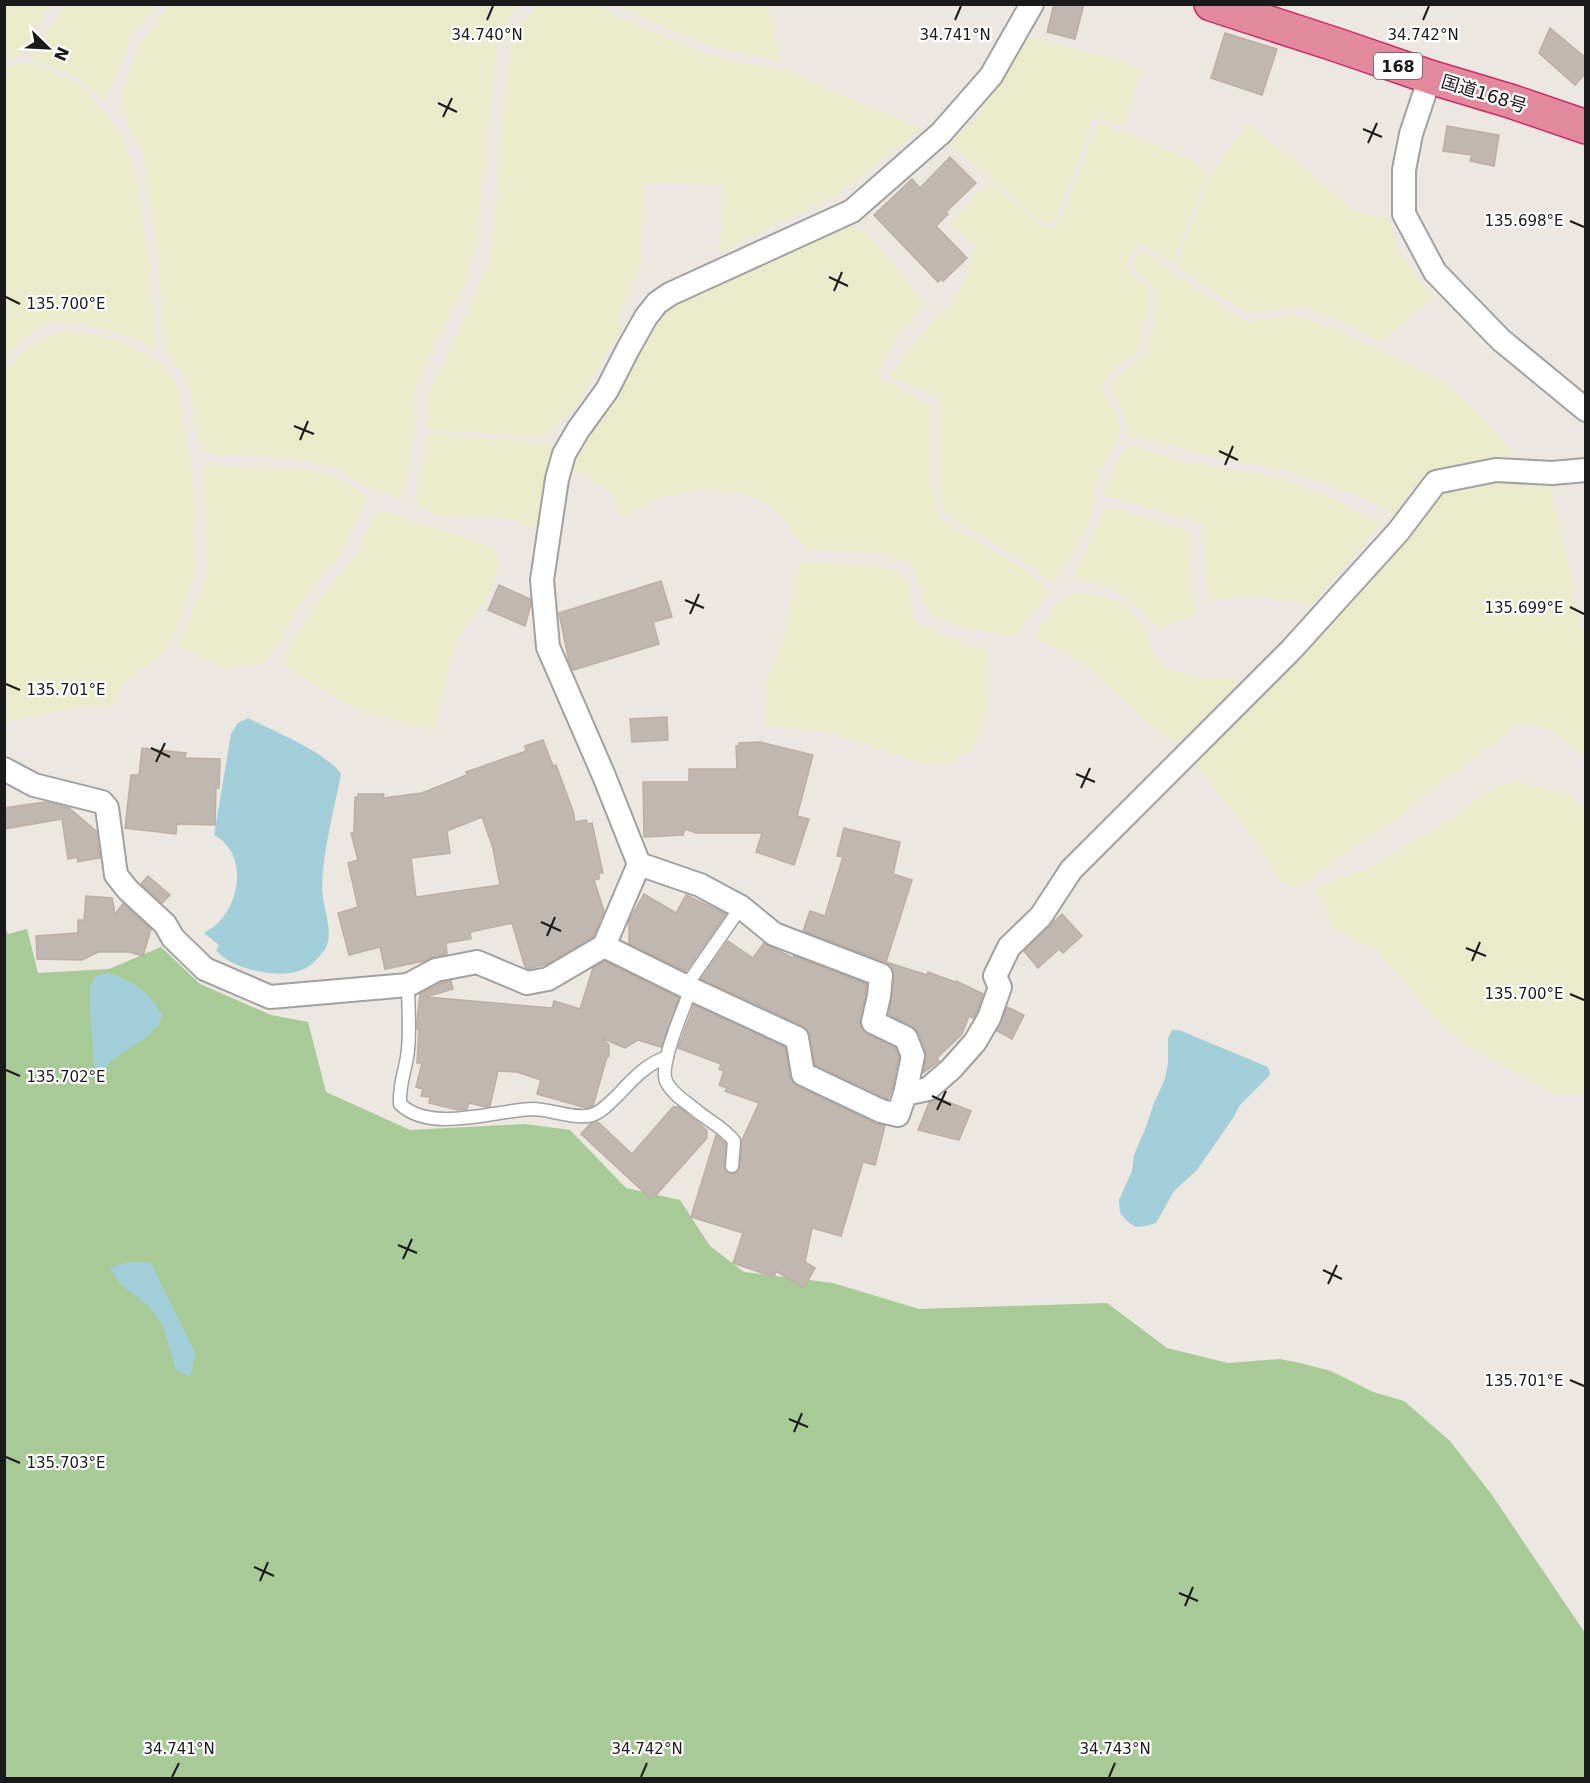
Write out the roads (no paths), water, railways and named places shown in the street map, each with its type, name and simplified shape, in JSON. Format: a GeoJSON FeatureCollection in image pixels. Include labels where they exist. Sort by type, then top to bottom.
{"type":"FeatureCollection","features":[{"type":"Feature","properties":{"kind":"highway","name":"国道168号"},"geometry":{"type":"LineString","coordinates":[[1211,4],[1430,77],[1510,100],[1586,127]]}},
{"type":"Feature","properties":{"kind":"street"},"geometry":{"type":"LineString","coordinates":[[4,770],[34,785],[102,802],[107,808],[116,875],[128,890],[165,924],[172,938],[205,969],[270,998],[408,985],[436,970],[477,962],[527,983],[548,979],[604,946],[639,864],[548,647],[543,580],[557,480],[564,454],[607,390],[646,317],[657,303],[670,294],[852,211],[941,133],[992,76],[1032,4]]}},
{"type":"Feature","properties":{"kind":"street"},"geometry":{"type":"LineString","coordinates":[[1430,77],[1404,170],[1404,214],[1435,272],[1502,340],[1586,410]]}},
{"type":"Feature","properties":{"kind":"street"},"geometry":{"type":"LineString","coordinates":[[904,1094],[928,1089],[951,1069],[975,1042],[989,1018],[1000,987],[995,976],[1009,947],[1041,916],[1071,870],[1291,650],[1398,532],[1436,482],[1496,470],[1552,473],[1586,470]]}},
{"type":"Feature","properties":{"kind":"street"},"geometry":{"type":"LineString","coordinates":[[604,946],[797,1038],[803,1074],[880,1111],[898,1115],[913,1056],[906,1038],[873,1022],[881,975],[774,934],[741,907],[700,885],[639,864]]}},
{"type":"Feature","properties":{"kind":"lane"},"geometry":{"type":"LineString","coordinates":[[732,1166],[734,1141],[726,1130],[706,1118],[677,1095],[667,1084],[664,1076],[667,1057],[688,988],[741,907]]}},
{"type":"Feature","properties":{"kind":"lane"},"geometry":{"type":"LineString","coordinates":[[408,985],[409,1034],[407,1057],[399,1089],[400,1104],[406,1110],[422,1116],[465,1119],[535,1109],[590,1116],[603,1110],[639,1073],[654,1062],[667,1057]]}},
{"type":"Feature","properties":{"kind":"water"},"geometry":{"type":"Polygon","coordinates":[[[248,718],[312,750],[341,774],[323,873],[322,894],[329,938],[322,953],[308,967],[289,973],[266,973],[232,963],[216,951],[219,945],[204,933],[227,912],[236,888],[236,864],[232,852],[214,835],[231,734],[238,723],[248,718]]]}},
{"type":"Feature","properties":{"kind":"water"},"geometry":{"type":"Polygon","coordinates":[[[107,973],[132,983],[146,993],[162,1015],[159,1025],[149,1035],[111,1061],[100,1076],[95,1075],[90,985],[96,976],[107,973]]]}},
{"type":"Feature","properties":{"kind":"water"},"geometry":{"type":"Polygon","coordinates":[[[1172,1030],[1179,1030],[1268,1067],[1270,1075],[1240,1105],[1197,1170],[1174,1191],[1156,1223],[1136,1227],[1120,1213],[1119,1200],[1132,1171],[1134,1155],[1165,1079],[1168,1063],[1168,1038],[1172,1030]]]}},
{"type":"Feature","properties":{"kind":"water"},"geometry":{"type":"Polygon","coordinates":[[[129,1262],[152,1263],[195,1353],[191,1377],[176,1369],[163,1326],[149,1306],[121,1285],[110,1268],[129,1262]]]}}]}
